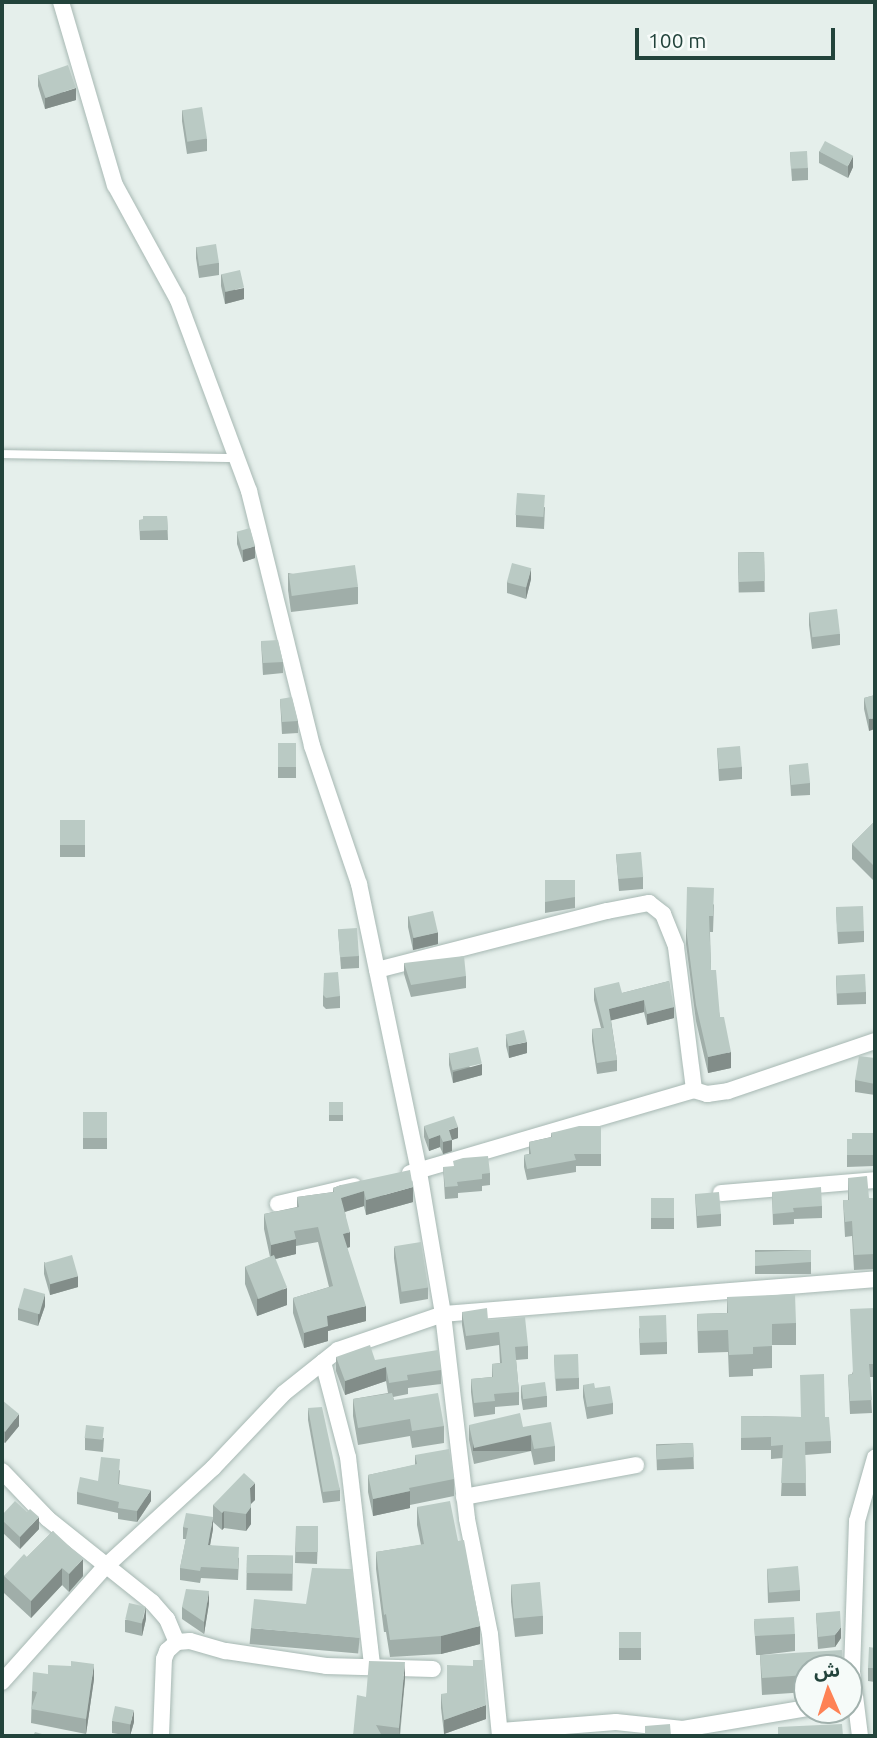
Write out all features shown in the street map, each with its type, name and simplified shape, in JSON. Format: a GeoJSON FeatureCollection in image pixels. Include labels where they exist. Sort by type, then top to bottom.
{"type":"FeatureCollection","features":[{"type":"Feature","properties":{"kind":"street"},"geometry":{"type":"LineString","coordinates":[[61,2],[115,185],[178,300],[249,491],[313,746],[359,884],[419,1172],[443,1314],[464,1497],[490,1634],[500,1734],[616,1722],[683,1733],[793,1711]]}},
{"type":"Feature","properties":{"kind":"street"},"geometry":{"type":"LineString","coordinates":[[377,970],[607,911],[649,903],[656,905],[663,914],[676,947],[694,1090]]}},
{"type":"Feature","properties":{"kind":"street"},"geometry":{"type":"LineString","coordinates":[[393,1177],[419,1172],[694,1090],[707,1094],[727,1091],[875,1041]]}},
{"type":"Feature","properties":{"kind":"street"},"geometry":{"type":"LineString","coordinates":[[721,1193],[875,1180]]}},
{"type":"Feature","properties":{"kind":"street"},"geometry":{"type":"LineString","coordinates":[[278,1204],[368,1183]]}},
{"type":"Feature","properties":{"kind":"street"},"geometry":{"type":"LineString","coordinates":[[2,1682],[105,1567],[213,1468],[284,1393],[338,1350],[443,1314],[875,1279]]}},
{"type":"Feature","properties":{"kind":"street"},"geometry":{"type":"LineString","coordinates":[[323,1362],[348,1457],[372,1665]]}},
{"type":"Feature","properties":{"kind":"street"},"geometry":{"type":"LineString","coordinates":[[852,1654],[857,1521],[875,1458]]}},
{"type":"Feature","properties":{"kind":"street"},"geometry":{"type":"LineString","coordinates":[[464,1497],[636,1465]]}},
{"type":"Feature","properties":{"kind":"street"},"geometry":{"type":"LineString","coordinates":[[2,1471],[48,1519],[152,1602],[167,1619],[177,1642]]}},
{"type":"Feature","properties":{"kind":"street"},"geometry":{"type":"LineString","coordinates":[[162,1736],[164,1659],[167,1651],[177,1642],[190,1641],[275,1660],[326,1666],[372,1665],[433,1669]]}},
{"type":"Feature","properties":{"kind":"lane"},"geometry":{"type":"LineString","coordinates":[[2,454],[237,458]]}},
{"type":"Feature","properties":{"kind":"building"},"geometry":{"type":"Polygon","coordinates":[[[68,65],[76,88],[46,98],[38,75],[68,65]]]}},
{"type":"Feature","properties":{"kind":"building"},"geometry":{"type":"Polygon","coordinates":[[[202,107],[207,139],[187,142],[182,110],[202,107]]]}},
{"type":"Feature","properties":{"kind":"building"},"geometry":{"type":"Polygon","coordinates":[[[825,141],[853,156],[848,167],[819,152],[825,141]]]}},
{"type":"Feature","properties":{"kind":"building"},"geometry":{"type":"Polygon","coordinates":[[[807,151],[808,168],[791,169],[790,152],[807,151]]]}},
{"type":"Feature","properties":{"kind":"building"},"geometry":{"type":"Polygon","coordinates":[[[216,244],[219,263],[199,266],[196,247],[216,244]]]}},
{"type":"Feature","properties":{"kind":"building"},"geometry":{"type":"Polygon","coordinates":[[[240,270],[244,288],[226,292],[221,274],[240,270]]]}},
{"type":"Feature","properties":{"kind":"building"},"geometry":{"type":"Polygon","coordinates":[[[517,493],[545,495],[543,517],[515,515],[517,493]]]}},
{"type":"Feature","properties":{"kind":"building"},"geometry":{"type":"Polygon","coordinates":[[[143,516],[167,516],[168,530],[140,531],[139,520],[143,520],[143,516]]]}},
{"type":"Feature","properties":{"kind":"building"},"geometry":{"type":"Polygon","coordinates":[[[250,528],[255,546],[242,550],[237,532],[250,528]]]}},
{"type":"Feature","properties":{"kind":"building"},"geometry":{"type":"Polygon","coordinates":[[[764,552],[765,581],[739,582],[738,553],[764,552]]]}},
{"type":"Feature","properties":{"kind":"building"},"geometry":{"type":"Polygon","coordinates":[[[512,563],[531,568],[526,587],[507,582],[512,563]]]}},
{"type":"Feature","properties":{"kind":"building"},"geometry":{"type":"Polygon","coordinates":[[[355,565],[358,587],[292,596],[289,574],[355,565]]]}},
{"type":"Feature","properties":{"kind":"building"},"geometry":{"type":"Polygon","coordinates":[[[837,609],[840,634],[812,637],[809,612],[837,609]]]}},
{"type":"Feature","properties":{"kind":"building"},"geometry":{"type":"Polygon","coordinates":[[[278,640],[283,662],[263,663],[261,641],[278,640]]]}},
{"type":"Feature","properties":{"kind":"building"},"geometry":{"type":"Polygon","coordinates":[[[875,695],[875,718],[869,719],[864,698],[875,695]]]}},
{"type":"Feature","properties":{"kind":"building"},"geometry":{"type":"Polygon","coordinates":[[[292,697],[298,721],[282,722],[280,699],[292,697]]]}},
{"type":"Feature","properties":{"kind":"building"},"geometry":{"type":"Polygon","coordinates":[[[278,743],[296,743],[296,767],[278,767],[278,743]]]}},
{"type":"Feature","properties":{"kind":"building"},"geometry":{"type":"Polygon","coordinates":[[[740,746],[742,767],[719,769],[717,748],[740,746]]]}},
{"type":"Feature","properties":{"kind":"building"},"geometry":{"type":"Polygon","coordinates":[[[808,763],[810,783],[791,785],[789,765],[808,763]]]}},
{"type":"Feature","properties":{"kind":"building"},"geometry":{"type":"Polygon","coordinates":[[[60,820],[85,820],[85,845],[60,845],[60,820]]]}},
{"type":"Feature","properties":{"kind":"building"},"geometry":{"type":"Polygon","coordinates":[[[875,821],[875,867],[852,844],[875,821]]]}},
{"type":"Feature","properties":{"kind":"building"},"geometry":{"type":"Polygon","coordinates":[[[641,852],[643,877],[618,879],[616,854],[641,852]]]}},
{"type":"Feature","properties":{"kind":"building"},"geometry":{"type":"Polygon","coordinates":[[[545,880],[575,880],[575,897],[545,902],[545,880]]]}},
{"type":"Feature","properties":{"kind":"building"},"geometry":{"type":"Polygon","coordinates":[[[687,887],[714,888],[713,916],[709,916],[711,970],[716,970],[720,1017],[724,1017],[731,1052],[708,1057],[696,1005],[686,928],[687,887]]]}},
{"type":"Feature","properties":{"kind":"building"},"geometry":{"type":"Polygon","coordinates":[[[863,906],[864,931],[837,932],[836,907],[863,906]]]}},
{"type":"Feature","properties":{"kind":"building"},"geometry":{"type":"Polygon","coordinates":[[[433,911],[438,932],[414,938],[409,917],[433,911]]]}},
{"type":"Feature","properties":{"kind":"building"},"geometry":{"type":"Polygon","coordinates":[[[357,928],[359,956],[340,957],[338,929],[357,928]]]}},
{"type":"Feature","properties":{"kind":"building"},"geometry":{"type":"Polygon","coordinates":[[[464,956],[466,976],[411,985],[404,963],[464,956]]]}},
{"type":"Feature","properties":{"kind":"building"},"geometry":{"type":"Polygon","coordinates":[[[338,972],[340,996],[326,998],[323,995],[324,973],[338,972]]]}},
{"type":"Feature","properties":{"kind":"building"},"geometry":{"type":"Polygon","coordinates":[[[865,974],[866,992],[837,993],[836,976],[865,974]]]}},
{"type":"Feature","properties":{"kind":"building"},"geometry":{"type":"Polygon","coordinates":[[[669,981],[674,1007],[647,1014],[644,1000],[609,1009],[617,1060],[597,1063],[592,1029],[604,1028],[594,988],[619,982],[622,993],[669,981]]]}},
{"type":"Feature","properties":{"kind":"building"},"geometry":{"type":"Polygon","coordinates":[[[524,1030],[527,1042],[508,1046],[506,1035],[524,1030]]]}},
{"type":"Feature","properties":{"kind":"building"},"geometry":{"type":"Polygon","coordinates":[[[478,1047],[482,1064],[453,1070],[449,1054],[478,1047]]]}},
{"type":"Feature","properties":{"kind":"building"},"geometry":{"type":"Polygon","coordinates":[[[859,1056],[875,1058],[875,1084],[855,1080],[859,1056]]]}},
{"type":"Feature","properties":{"kind":"building"},"geometry":{"type":"Polygon","coordinates":[[[329,1102],[343,1102],[343,1115],[329,1115],[329,1102]]]}},
{"type":"Feature","properties":{"kind":"building"},"geometry":{"type":"Polygon","coordinates":[[[83,1112],[107,1112],[107,1138],[83,1138],[83,1112]]]}},
{"type":"Feature","properties":{"kind":"building"},"geometry":{"type":"Polygon","coordinates":[[[454,1116],[458,1127],[449,1130],[452,1140],[443,1142],[440,1135],[429,1139],[424,1126],[454,1116]]]}},
{"type":"Feature","properties":{"kind":"building"},"geometry":{"type":"Polygon","coordinates":[[[579,1126],[601,1126],[601,1154],[574,1154],[576,1160],[527,1169],[524,1155],[531,1154],[529,1142],[552,1137],[551,1133],[579,1126]]]}},
{"type":"Feature","properties":{"kind":"building"},"geometry":{"type":"Polygon","coordinates":[[[852,1133],[873,1133],[874,1155],[847,1155],[847,1139],[852,1139],[852,1133]]]}},
{"type":"Feature","properties":{"kind":"building"},"geometry":{"type":"Polygon","coordinates":[[[488,1156],[490,1173],[482,1174],[482,1179],[457,1182],[458,1186],[445,1187],[443,1167],[454,1166],[453,1161],[463,1158],[488,1156]]]}},
{"type":"Feature","properties":{"kind":"building"},"geometry":{"type":"Polygon","coordinates":[[[410,1170],[413,1187],[366,1200],[364,1191],[341,1198],[350,1232],[343,1234],[366,1306],[327,1316],[328,1326],[304,1333],[293,1298],[333,1286],[318,1227],[294,1231],[296,1239],[271,1245],[264,1214],[299,1207],[297,1197],[334,1192],[333,1188],[341,1185],[410,1170]]]}},
{"type":"Feature","properties":{"kind":"building"},"geometry":{"type":"Polygon","coordinates":[[[867,1176],[869,1198],[873,1198],[875,1218],[874,1254],[854,1255],[852,1221],[845,1222],[843,1200],[849,1200],[848,1178],[867,1176]]]}},
{"type":"Feature","properties":{"kind":"building"},"geometry":{"type":"Polygon","coordinates":[[[821,1187],[822,1206],[793,1208],[794,1212],[773,1214],[772,1192],[821,1187]]]}},
{"type":"Feature","properties":{"kind":"building"},"geometry":{"type":"Polygon","coordinates":[[[719,1192],[721,1214],[697,1216],[695,1194],[719,1192]]]}},
{"type":"Feature","properties":{"kind":"building"},"geometry":{"type":"Polygon","coordinates":[[[651,1198],[674,1198],[674,1218],[651,1218],[651,1198]]]}},
{"type":"Feature","properties":{"kind":"building"},"geometry":{"type":"Polygon","coordinates":[[[421,1242],[428,1287],[402,1292],[394,1246],[421,1242]]]}},
{"type":"Feature","properties":{"kind":"building"},"geometry":{"type":"Polygon","coordinates":[[[811,1250],[811,1262],[755,1266],[755,1252],[811,1250]]]}},
{"type":"Feature","properties":{"kind":"building"},"geometry":{"type":"Polygon","coordinates":[[[72,1255],[78,1276],[50,1284],[44,1263],[72,1255]]]}},
{"type":"Feature","properties":{"kind":"building"},"geometry":{"type":"Polygon","coordinates":[[[274,1255],[287,1287],[258,1299],[245,1267],[274,1255]]]}},
{"type":"Feature","properties":{"kind":"building"},"geometry":{"type":"Polygon","coordinates":[[[24,1288],[45,1294],[39,1314],[18,1308],[24,1288]]]}},
{"type":"Feature","properties":{"kind":"building"},"geometry":{"type":"Polygon","coordinates":[[[795,1294],[796,1323],[772,1324],[772,1346],[753,1347],[753,1354],[729,1355],[728,1330],[698,1331],[697,1314],[728,1313],[727,1297],[795,1294]]]}},
{"type":"Feature","properties":{"kind":"building"},"geometry":{"type":"Polygon","coordinates":[[[487,1308],[488,1320],[525,1317],[528,1346],[515,1347],[519,1392],[494,1394],[495,1401],[474,1403],[471,1379],[493,1377],[492,1364],[502,1363],[499,1332],[466,1336],[462,1312],[487,1308]]]}},
{"type":"Feature","properties":{"kind":"building"},"geometry":{"type":"Polygon","coordinates":[[[875,1308],[875,1364],[869,1364],[872,1400],[850,1401],[848,1375],[853,1374],[850,1309],[875,1308]]]}},
{"type":"Feature","properties":{"kind":"building"},"geometry":{"type":"Polygon","coordinates":[[[666,1315],[667,1342],[640,1343],[639,1316],[666,1315]]]}},
{"type":"Feature","properties":{"kind":"building"},"geometry":{"type":"Polygon","coordinates":[[[370,1345],[375,1360],[438,1350],[441,1370],[407,1375],[408,1380],[389,1383],[386,1367],[345,1381],[336,1357],[370,1345]]]}},
{"type":"Feature","properties":{"kind":"building"},"geometry":{"type":"Polygon","coordinates":[[[578,1354],[579,1378],[555,1379],[554,1355],[578,1354]]]}},
{"type":"Feature","properties":{"kind":"building"},"geometry":{"type":"Polygon","coordinates":[[[824,1374],[825,1417],[829,1417],[831,1441],[805,1442],[806,1483],[781,1483],[783,1445],[771,1446],[771,1437],[741,1438],[741,1416],[801,1417],[800,1375],[824,1374]]]}},
{"type":"Feature","properties":{"kind":"building"},"geometry":{"type":"Polygon","coordinates":[[[545,1382],[547,1396],[523,1399],[521,1385],[545,1382]]]}},
{"type":"Feature","properties":{"kind":"building"},"geometry":{"type":"Polygon","coordinates":[[[594,1383],[595,1388],[610,1386],[613,1403],[587,1407],[583,1385],[594,1383]]]}},
{"type":"Feature","properties":{"kind":"building"},"geometry":{"type":"Polygon","coordinates":[[[392,1393],[394,1400],[438,1393],[444,1426],[412,1431],[410,1419],[358,1428],[353,1399],[392,1393]]]}},
{"type":"Feature","properties":{"kind":"building"},"geometry":{"type":"Polygon","coordinates":[[[2,1400],[19,1414],[5,1432],[2,1429],[2,1400]]]}},
{"type":"Feature","properties":{"kind":"building"},"geometry":{"type":"Polygon","coordinates":[[[322,1407],[340,1490],[323,1492],[308,1408],[322,1407]]]}},
{"type":"Feature","properties":{"kind":"building"},"geometry":{"type":"Polygon","coordinates":[[[520,1413],[523,1427],[551,1422],[555,1446],[534,1449],[531,1435],[474,1448],[469,1425],[520,1413]]]}},
{"type":"Feature","properties":{"kind":"building"},"geometry":{"type":"Polygon","coordinates":[[[86,1425],[104,1427],[103,1440],[85,1438],[86,1425]]]}},
{"type":"Feature","properties":{"kind":"building"},"geometry":{"type":"Polygon","coordinates":[[[693,1443],[694,1457],[657,1460],[656,1446],[693,1443]]]}},
{"type":"Feature","properties":{"kind":"building"},"geometry":{"type":"Polygon","coordinates":[[[449,1449],[454,1479],[373,1499],[368,1475],[417,1464],[415,1455],[449,1449]]]}},
{"type":"Feature","properties":{"kind":"building"},"geometry":{"type":"Polygon","coordinates":[[[101,1457],[120,1459],[118,1484],[151,1490],[137,1511],[118,1508],[119,1502],[77,1492],[80,1477],[98,1481],[101,1457]]]}},
{"type":"Feature","properties":{"kind":"building"},"geometry":{"type":"Polygon","coordinates":[[[244,1473],[255,1483],[250,1488],[251,1507],[246,1514],[222,1513],[213,1505],[244,1473]]]}},
{"type":"Feature","properties":{"kind":"building"},"geometry":{"type":"Polygon","coordinates":[[[15,1501],[27,1512],[30,1509],[39,1517],[20,1537],[2,1520],[2,1515],[15,1501]]]}},
{"type":"Feature","properties":{"kind":"building"},"geometry":{"type":"Polygon","coordinates":[[[450,1501],[458,1541],[464,1540],[480,1626],[441,1636],[390,1640],[376,1552],[424,1544],[417,1507],[450,1501]]]}},
{"type":"Feature","properties":{"kind":"building"},"geometry":{"type":"Polygon","coordinates":[[[186,1513],[213,1517],[208,1545],[239,1547],[238,1569],[201,1567],[200,1571],[180,1568],[188,1528],[183,1527],[186,1513]]]}},
{"type":"Feature","properties":{"kind":"building"},"geometry":{"type":"Polygon","coordinates":[[[296,1526],[318,1526],[318,1552],[296,1552],[296,1526]]]}},
{"type":"Feature","properties":{"kind":"building"},"geometry":{"type":"Polygon","coordinates":[[[53,1531],[83,1559],[69,1574],[62,1568],[31,1601],[4,1576],[24,1554],[27,1557],[53,1531]]]}},
{"type":"Feature","properties":{"kind":"building"},"geometry":{"type":"Polygon","coordinates":[[[247,1555],[293,1556],[293,1574],[247,1573],[247,1555]]]}},
{"type":"Feature","properties":{"kind":"building"},"geometry":{"type":"Polygon","coordinates":[[[798,1566],[800,1590],[769,1593],[767,1569],[798,1566]]]}},
{"type":"Feature","properties":{"kind":"building"},"geometry":{"type":"Polygon","coordinates":[[[312,1568],[352,1569],[360,1638],[251,1628],[254,1599],[306,1604],[312,1568]]]}},
{"type":"Feature","properties":{"kind":"building"},"geometry":{"type":"Polygon","coordinates":[[[540,1582],[543,1616],[514,1618],[511,1585],[540,1582]]]}},
{"type":"Feature","properties":{"kind":"building"},"geometry":{"type":"Polygon","coordinates":[[[186,1589],[209,1591],[204,1622],[182,1607],[186,1589]]]}},
{"type":"Feature","properties":{"kind":"building"},"geometry":{"type":"Polygon","coordinates":[[[129,1603],[146,1607],[142,1623],[125,1620],[129,1603]]]}},
{"type":"Feature","properties":{"kind":"building"},"geometry":{"type":"Polygon","coordinates":[[[840,1611],[841,1627],[835,1635],[818,1637],[816,1613],[840,1611]]]}},
{"type":"Feature","properties":{"kind":"building"},"geometry":{"type":"Polygon","coordinates":[[[794,1617],[795,1634],[755,1636],[754,1619],[794,1617]]]}},
{"type":"Feature","properties":{"kind":"building"},"geometry":{"type":"Polygon","coordinates":[[[619,1632],[641,1632],[641,1648],[619,1648],[619,1632]]]}},
{"type":"Feature","properties":{"kind":"building"},"geometry":{"type":"Polygon","coordinates":[[[869,1647],[875,1648],[875,1668],[868,1668],[869,1647]]]}},
{"type":"Feature","properties":{"kind":"building"},"geometry":{"type":"Polygon","coordinates":[[[842,1650],[842,1654],[793,1654],[793,1676],[762,1678],[760,1655],[842,1650]]]}},
{"type":"Feature","properties":{"kind":"building"},"geometry":{"type":"Polygon","coordinates":[[[473,1660],[483,1660],[486,1705],[444,1720],[441,1694],[447,1693],[447,1665],[473,1666],[473,1660]]]}},
{"type":"Feature","properties":{"kind":"building"},"geometry":{"type":"Polygon","coordinates":[[[71,1661],[94,1664],[86,1719],[31,1709],[37,1692],[32,1691],[33,1672],[48,1674],[48,1665],[71,1666],[71,1661]]]}},
{"type":"Feature","properties":{"kind":"building"},"geometry":{"type":"Polygon","coordinates":[[[369,1661],[405,1662],[399,1728],[376,1725],[382,1736],[353,1736],[357,1695],[366,1697],[369,1661]]]}},
{"type":"Feature","properties":{"kind":"building"},"geometry":{"type":"Polygon","coordinates":[[[115,1706],[134,1710],[130,1725],[112,1721],[115,1706]]]}},
{"type":"Feature","properties":{"kind":"building"},"geometry":{"type":"Polygon","coordinates":[[[670,1724],[671,1736],[645,1736],[645,1726],[670,1724]]]}},
{"type":"Feature","properties":{"kind":"building"},"geometry":{"type":"Polygon","coordinates":[[[842,1724],[843,1736],[778,1736],[778,1727],[842,1724]]]}},
{"type":"Feature","properties":{"kind":"building"},"geometry":{"type":"Polygon","coordinates":[[[35,1732],[49,1736],[33,1736],[35,1732]]]}}]}
